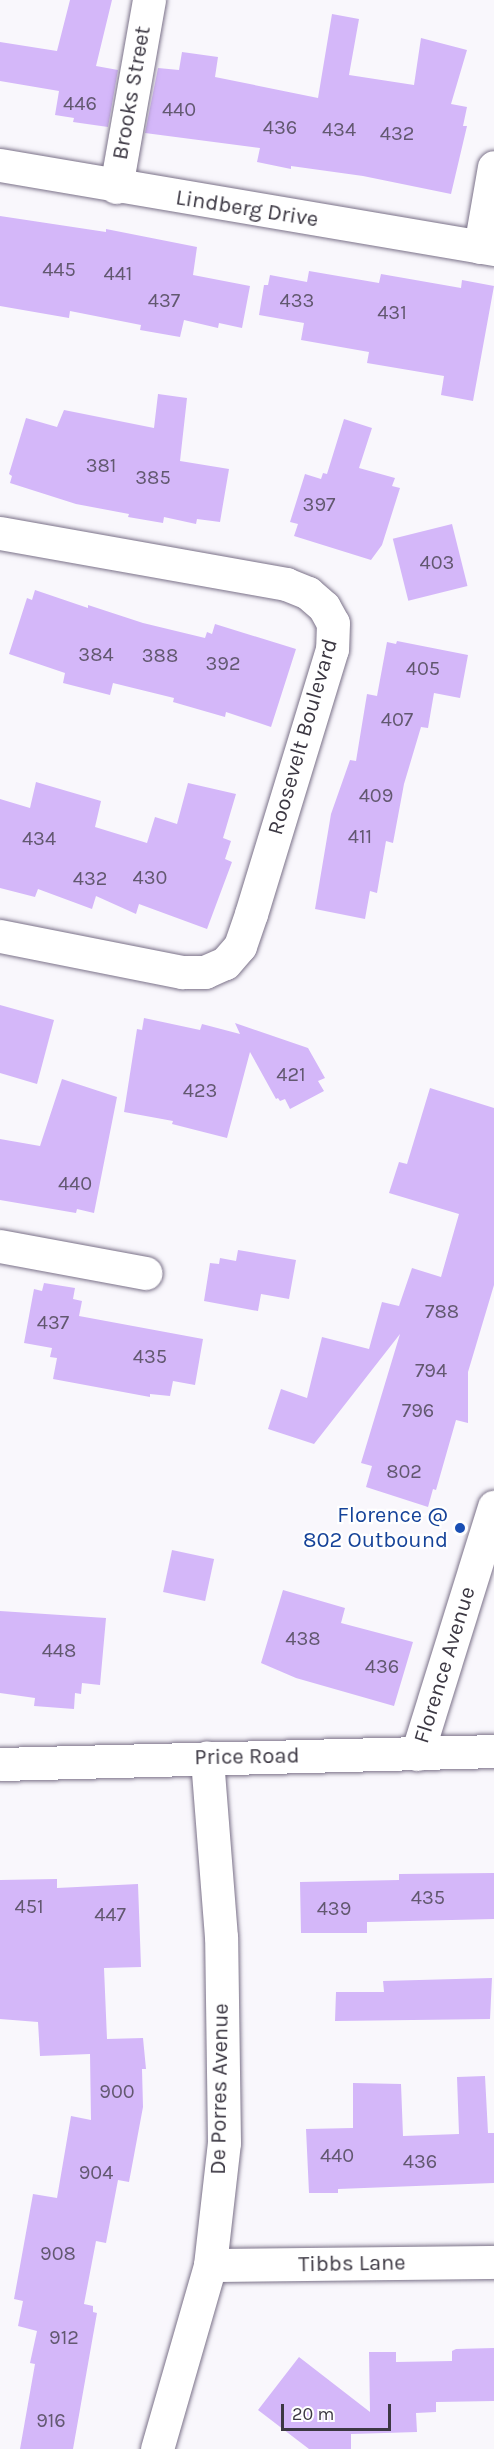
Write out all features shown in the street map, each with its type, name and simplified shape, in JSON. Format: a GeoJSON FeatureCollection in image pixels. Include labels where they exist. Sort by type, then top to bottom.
{"type":"FeatureCollection","features":[{"type":"Feature","properties":{"kind":"street","name":"Brooks Street"},"geometry":{"type":"LineString","coordinates":[[116,187],[149,0]]}},
{"type":"Feature","properties":{"kind":"street","name":"Lindberg Drive"},"geometry":{"type":"LineString","coordinates":[[0,165],[116,187],[487,248]]}},
{"type":"Feature","properties":{"kind":"street"},"geometry":{"type":"LineString","coordinates":[[487,248],[494,168]]}},
{"type":"Feature","properties":{"kind":"street","name":"Roosevelt Boulevard"},"geometry":{"type":"LineString","coordinates":[[0,533],[286,584],[308,593],[324,607],[333,623],[332,649],[251,914],[240,946],[225,963],[205,972],[182,972],[0,936]]}},
{"type":"Feature","properties":{"kind":"street"},"geometry":{"type":"LineString","coordinates":[[0,1246],[146,1274]]}},
{"type":"Feature","properties":{"kind":"street","name":"Florence Avenue"},"geometry":{"type":"LineString","coordinates":[[417,1754],[494,1507]]}},
{"type":"Feature","properties":{"kind":"street","name":"Price Road"},"geometry":{"type":"LineString","coordinates":[[0,1764],[494,1751]]}},
{"type":"Feature","properties":{"kind":"street","name":"De Porres Avenue"},"geometry":{"type":"LineString","coordinates":[[157,2449],[210,2265],[224,2143],[220,1937],[207,1758]]}},
{"type":"Feature","properties":{"kind":"street","name":"Tibbs Lane"},"geometry":{"type":"LineString","coordinates":[[210,2265],[494,2262]]}},
{"type":"Feature","properties":{"kind":"building"},"geometry":{"type":"Polygon","coordinates":[[[70,0],[112,0],[96,66],[118,70],[108,127],[73,122],[74,118],[55,115],[59,91],[0,81],[0,42],[57,51],[70,0]]]}},
{"type":"Feature","properties":{"kind":"building"},"geometry":{"type":"Polygon","coordinates":[[[332,14],[359,19],[349,75],[414,85],[421,38],[467,50],[451,104],[467,107],[463,126],[467,126],[451,194],[363,176],[291,166],[291,169],[257,162],[260,148],[145,133],[158,68],[179,70],[182,52],[218,57],[215,77],[318,98],[332,14]]]}},
{"type":"Feature","properties":{"kind":"building"},"geometry":{"type":"Polygon","coordinates":[[[0,216],[106,232],[106,229],[197,247],[193,275],[250,286],[242,328],[219,323],[218,328],[184,320],[180,337],[140,330],[141,325],[70,311],[69,318],[0,306],[0,216]]]}},
{"type":"Feature","properties":{"kind":"building"},"geometry":{"type":"Polygon","coordinates":[[[309,271],[379,283],[381,274],[461,288],[462,280],[494,286],[473,401],[441,395],[444,376],[367,363],[369,352],[301,340],[304,323],[259,315],[264,285],[268,285],[270,275],[307,282],[309,271]]]}},
{"type":"Feature","properties":{"kind":"building"},"geometry":{"type":"Polygon","coordinates":[[[158,394],[187,398],[180,461],[229,469],[220,522],[197,519],[196,524],[164,517],[163,523],[128,517],[129,514],[76,504],[10,483],[12,476],[9,474],[26,418],[57,427],[64,410],[154,428],[158,394]]]}},
{"type":"Feature","properties":{"kind":"building"},"geometry":{"type":"Polygon","coordinates":[[[344,419],[372,428],[359,468],[395,478],[392,486],[400,488],[382,545],[371,560],[294,536],[298,524],[290,522],[305,474],[321,479],[323,473],[327,474],[344,419]]]}},
{"type":"Feature","properties":{"kind":"building"},"geometry":{"type":"Polygon","coordinates":[[[452,524],[467,586],[408,601],[393,539],[452,524]]]}},
{"type":"Feature","properties":{"kind":"building"},"geometry":{"type":"Polygon","coordinates":[[[35,590],[88,608],[88,605],[143,623],[205,638],[207,632],[212,634],[215,624],[296,649],[271,727],[226,712],[225,717],[173,702],[174,698],[113,683],[110,695],[63,683],[65,673],[9,654],[27,598],[32,600],[35,590]]]}},
{"type":"Feature","properties":{"kind":"building"},"geometry":{"type":"Polygon","coordinates":[[[397,641],[468,655],[460,698],[434,693],[428,728],[421,727],[404,784],[393,843],[386,841],[377,893],[370,891],[365,919],[315,909],[331,814],[350,760],[356,761],[367,694],[377,696],[387,642],[396,644],[397,641]]]}},
{"type":"Feature","properties":{"kind":"building"},"geometry":{"type":"Polygon","coordinates":[[[36,782],[101,801],[95,827],[147,843],[155,817],[177,824],[188,783],[236,794],[223,838],[231,841],[225,859],[232,862],[207,929],[139,904],[136,914],[96,896],[92,909],[38,889],[35,897],[0,888],[0,799],[30,808],[36,782]]]}},
{"type":"Feature","properties":{"kind":"building"},"geometry":{"type":"Polygon","coordinates":[[[0,1005],[54,1020],[37,1084],[0,1073],[0,1005]]]}},
{"type":"Feature","properties":{"kind":"building"},"geometry":{"type":"Polygon","coordinates":[[[144,1018],[200,1030],[202,1024],[240,1034],[235,1023],[308,1048],[325,1078],[318,1081],[324,1091],[290,1109],[285,1099],[280,1101],[276,1099],[250,1052],[227,1138],[172,1124],[173,1121],[124,1112],[137,1029],[142,1030],[144,1018]]]}},
{"type":"Feature","properties":{"kind":"building"},"geometry":{"type":"Polygon","coordinates":[[[62,1079],[117,1097],[94,1213],[77,1209],[76,1213],[0,1200],[0,1139],[40,1146],[62,1079]]]}},
{"type":"Feature","properties":{"kind":"building"},"geometry":{"type":"Polygon","coordinates":[[[430,1088],[494,1108],[494,1285],[468,1372],[468,1423],[456,1420],[436,1490],[433,1489],[428,1507],[366,1487],[372,1466],[361,1463],[400,1334],[314,1444],[268,1429],[281,1389],[307,1398],[322,1337],[369,1349],[382,1302],[399,1306],[412,1268],[441,1277],[459,1214],[389,1193],[399,1162],[407,1164],[430,1088]]]}},
{"type":"Feature","properties":{"kind":"building"},"geometry":{"type":"Polygon","coordinates":[[[238,1250],[296,1260],[289,1299],[261,1294],[258,1311],[204,1301],[210,1263],[219,1264],[220,1258],[236,1261],[238,1250]]]}},
{"type":"Feature","properties":{"kind":"building"},"geometry":{"type":"Polygon","coordinates":[[[44,1283],[75,1288],[73,1299],[82,1301],[79,1316],[203,1339],[195,1385],[173,1381],[170,1396],[150,1394],[150,1397],[53,1379],[57,1358],[50,1357],[52,1348],[24,1343],[34,1289],[42,1291],[44,1283]]]}},
{"type":"Feature","properties":{"kind":"building"},"geometry":{"type":"Polygon","coordinates":[[[172,1550],[214,1559],[205,1601],[163,1592],[172,1550]]]}},
{"type":"Feature","properties":{"kind":"building"},"geometry":{"type":"Polygon","coordinates":[[[283,1590],[345,1608],[341,1623],[413,1642],[394,1706],[296,1678],[261,1663],[283,1590]]]}},
{"type":"Feature","properties":{"kind":"building"},"geometry":{"type":"Polygon","coordinates":[[[0,1611],[106,1618],[100,1685],[82,1683],[81,1694],[75,1693],[74,1709],[34,1706],[35,1698],[0,1693],[0,1611]]]}},
{"type":"Feature","properties":{"kind":"building"},"geometry":{"type":"Polygon","coordinates":[[[494,1873],[494,1919],[367,1922],[367,1933],[301,1933],[300,1882],[399,1880],[399,1874],[494,1873]]]}},
{"type":"Feature","properties":{"kind":"building"},"geometry":{"type":"Polygon","coordinates":[[[57,1879],[57,1888],[138,1884],[141,1967],[104,1968],[107,2039],[143,2038],[146,2069],[142,2069],[143,2107],[129,2182],[118,2180],[106,2243],[96,2241],[84,2304],[93,2306],[93,2312],[97,2313],[73,2449],[20,2449],[35,2364],[30,2363],[37,2331],[18,2326],[23,2301],[14,2299],[33,2194],[57,2198],[71,2116],[91,2120],[90,2054],[40,2056],[38,2022],[0,2019],[0,1880],[57,1879]]]}},
{"type":"Feature","properties":{"kind":"building"},"geometry":{"type":"Polygon","coordinates":[[[492,1978],[490,2019],[335,2021],[336,1992],[384,1992],[383,1981],[492,1978]]]}},
{"type":"Feature","properties":{"kind":"building"},"geometry":{"type":"Polygon","coordinates":[[[485,2076],[488,2133],[494,2133],[494,2183],[338,2189],[338,2193],[309,2193],[306,2129],[353,2128],[353,2083],[401,2084],[403,2136],[459,2134],[457,2077],[485,2076]]]}},
{"type":"Feature","properties":{"kind":"building"},"geometry":{"type":"Polygon","coordinates":[[[494,2348],[494,2401],[436,2402],[436,2412],[416,2413],[417,2432],[351,2434],[351,2449],[309,2449],[258,2410],[299,2357],[370,2412],[369,2352],[396,2352],[396,2362],[452,2361],[452,2351],[456,2349],[494,2348]]]}},
{"type":"Feature","properties":{"kind":"place","name":"Florence @ 802 Outbound"},"geometry":{"type":"Point","coordinates":[460,1528]}}]}
